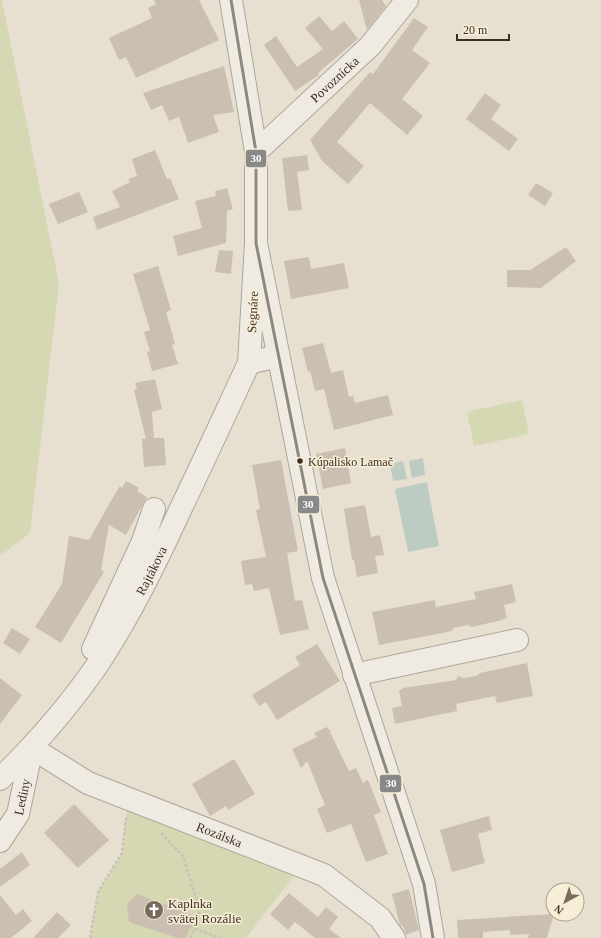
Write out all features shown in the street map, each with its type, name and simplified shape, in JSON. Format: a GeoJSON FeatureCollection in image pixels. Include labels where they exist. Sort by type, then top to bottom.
{"type":"FeatureCollection","features":[{"type":"Feature","properties":{"kind":"street","name":"Segnáre"},"geometry":{"type":"LineString","coordinates":[[231,0],[256,152],[256,243],[249,363]]}},
{"type":"Feature","properties":{"kind":"street","name":"Povoznícka"},"geometry":{"type":"LineString","coordinates":[[256,152],[370,46],[407,0]]}},
{"type":"Feature","properties":{"kind":"street"},"geometry":{"type":"LineString","coordinates":[[256,243],[323,578],[424,884],[434,938]]}},
{"type":"Feature","properties":{"kind":"street"},"geometry":{"type":"LineString","coordinates":[[249,363],[278,356]]}},
{"type":"Feature","properties":{"kind":"street","name":"Rajtákova"},"geometry":{"type":"LineString","coordinates":[[0,779],[32,748],[69,702],[98,664],[134,605],[162,549],[249,363]]}},
{"type":"Feature","properties":{"kind":"street"},"geometry":{"type":"LineString","coordinates":[[69,702],[143,541],[154,509]]}},
{"type":"Feature","properties":{"kind":"street"},"geometry":{"type":"LineString","coordinates":[[354,675],[517,640]]}},
{"type":"Feature","properties":{"kind":"street","name":"Rozálska"},"geometry":{"type":"LineString","coordinates":[[32,748],[88,783],[128,800],[324,875],[380,918],[394,938]]}},
{"type":"Feature","properties":{"kind":"street","name":"Lediny"},"geometry":{"type":"LineString","coordinates":[[0,841],[18,814],[32,748]]}},
{"type":"Feature","properties":{"kind":"path"},"geometry":{"type":"LineString","coordinates":[[90,938],[98,892],[122,853],[128,800]]}},
{"type":"Feature","properties":{"kind":"path"},"geometry":{"type":"LineString","coordinates":[[155,828],[183,856],[200,911],[196,929],[191,938]]}},
{"type":"Feature","properties":{"kind":"path"},"geometry":{"type":"LineString","coordinates":[[190,927],[220,938]]}},
{"type":"Feature","properties":{"kind":"green space"},"geometry":{"type":"Polygon","coordinates":[[[0,0],[2,0],[59,284],[30,533],[0,556],[0,0]]]}},
{"type":"Feature","properties":{"kind":"green space"},"geometry":{"type":"Polygon","coordinates":[[[522,400],[529,434],[474,446],[467,412],[522,400]]]}},
{"type":"Feature","properties":{"kind":"green space"},"geometry":{"type":"Polygon","coordinates":[[[128,800],[301,866],[246,938],[90,938],[98,892],[122,853],[128,800]]]}},
{"type":"Feature","properties":{"kind":"shaded area"},"geometry":{"type":"Polygon","coordinates":[[[423,458],[425,475],[412,478],[409,461],[423,458]]]}},
{"type":"Feature","properties":{"kind":"shaded area"},"geometry":{"type":"Polygon","coordinates":[[[403,461],[407,479],[393,481],[390,464],[403,461]]]}},
{"type":"Feature","properties":{"kind":"shaded area"},"geometry":{"type":"Polygon","coordinates":[[[427,482],[439,546],[408,552],[395,489],[427,482]]]}},
{"type":"Feature","properties":{"kind":"building"},"geometry":{"type":"Polygon","coordinates":[[[154,0],[199,0],[219,40],[136,78],[126,57],[119,60],[109,38],[152,18],[148,8],[156,4],[154,0]]]}},
{"type":"Feature","properties":{"kind":"building"},"geometry":{"type":"Polygon","coordinates":[[[359,0],[382,0],[386,6],[367,30],[359,0]]]}},
{"type":"Feature","properties":{"kind":"building"},"geometry":{"type":"Polygon","coordinates":[[[319,16],[332,31],[344,21],[358,39],[318,73],[319,75],[295,91],[264,45],[276,36],[297,67],[323,49],[305,28],[319,16]]]}},
{"type":"Feature","properties":{"kind":"building"},"geometry":{"type":"Polygon","coordinates":[[[414,18],[428,27],[412,50],[430,63],[402,99],[423,116],[407,135],[370,103],[337,142],[364,166],[348,184],[322,161],[310,140],[370,72],[373,74],[414,18]]]}},
{"type":"Feature","properties":{"kind":"building"},"geometry":{"type":"Polygon","coordinates":[[[224,66],[234,112],[213,115],[219,132],[188,143],[179,117],[169,121],[162,105],[151,110],[143,93],[224,66]]]}},
{"type":"Feature","properties":{"kind":"building"},"geometry":{"type":"Polygon","coordinates":[[[485,93],[501,105],[491,119],[518,139],[509,151],[466,119],[485,93]]]}},
{"type":"Feature","properties":{"kind":"building"},"geometry":{"type":"Polygon","coordinates":[[[155,150],[167,179],[170,178],[179,199],[97,230],[93,217],[120,207],[112,191],[130,182],[128,179],[137,176],[132,159],[155,150]]]}},
{"type":"Feature","properties":{"kind":"building"},"geometry":{"type":"Polygon","coordinates":[[[307,155],[309,170],[297,172],[302,210],[288,211],[282,158],[307,155]]]}},
{"type":"Feature","properties":{"kind":"building"},"geometry":{"type":"Polygon","coordinates":[[[536,183],[553,193],[545,206],[528,195],[536,183]]]}},
{"type":"Feature","properties":{"kind":"building"},"geometry":{"type":"Polygon","coordinates":[[[227,188],[233,209],[227,211],[226,243],[178,256],[173,236],[202,228],[195,201],[216,196],[215,191],[227,188]]]}},
{"type":"Feature","properties":{"kind":"building"},"geometry":{"type":"Polygon","coordinates":[[[79,192],[88,212],[58,224],[49,204],[79,192]]]}},
{"type":"Feature","properties":{"kind":"building"},"geometry":{"type":"Polygon","coordinates":[[[566,247],[576,261],[541,288],[507,287],[507,270],[530,270],[566,247]]]}},
{"type":"Feature","properties":{"kind":"building"},"geometry":{"type":"Polygon","coordinates":[[[219,250],[233,251],[231,274],[215,272],[219,250]]]}},
{"type":"Feature","properties":{"kind":"building"},"geometry":{"type":"Polygon","coordinates":[[[309,257],[311,269],[344,263],[349,288],[291,299],[284,261],[309,257]]]}},
{"type":"Feature","properties":{"kind":"building"},"geometry":{"type":"Polygon","coordinates":[[[158,266],[171,310],[166,312],[175,344],[172,345],[178,364],[152,371],[147,352],[150,351],[144,332],[150,330],[133,274],[158,266]]]}},
{"type":"Feature","properties":{"kind":"building"},"geometry":{"type":"Polygon","coordinates":[[[323,343],[331,373],[343,370],[349,397],[353,396],[355,403],[388,395],[393,415],[334,430],[324,389],[315,391],[310,371],[308,372],[302,348],[323,343]]]}},
{"type":"Feature","properties":{"kind":"building"},"geometry":{"type":"Polygon","coordinates":[[[155,379],[162,409],[152,412],[154,438],[164,438],[166,465],[144,467],[142,439],[146,439],[134,390],[137,389],[135,383],[155,379]]]}},
{"type":"Feature","properties":{"kind":"building"},"geometry":{"type":"Polygon","coordinates":[[[345,448],[351,483],[323,489],[316,454],[345,448]]]}},
{"type":"Feature","properties":{"kind":"building"},"geometry":{"type":"Polygon","coordinates":[[[281,460],[298,551],[287,553],[295,601],[302,600],[309,629],[280,635],[269,588],[254,591],[252,584],[245,585],[241,561],[266,557],[256,510],[260,509],[252,465],[281,460]]]}},
{"type":"Feature","properties":{"kind":"building"},"geometry":{"type":"Polygon","coordinates":[[[126,481],[139,488],[137,491],[147,497],[126,535],[109,525],[101,570],[104,572],[61,643],[35,627],[62,584],[69,536],[89,540],[120,486],[122,488],[126,481]]]}},
{"type":"Feature","properties":{"kind":"building"},"geometry":{"type":"Polygon","coordinates":[[[365,505],[371,537],[380,535],[384,555],[375,556],[378,573],[357,577],[354,560],[352,560],[344,509],[365,505]]]}},
{"type":"Feature","properties":{"kind":"building"},"geometry":{"type":"Polygon","coordinates":[[[512,584],[516,602],[504,605],[507,618],[503,620],[471,627],[469,625],[453,628],[452,631],[379,645],[372,612],[435,600],[436,607],[476,599],[474,592],[512,584]]]}},
{"type":"Feature","properties":{"kind":"building"},"geometry":{"type":"Polygon","coordinates":[[[12,628],[30,639],[20,654],[3,643],[12,628]]]}},
{"type":"Feature","properties":{"kind":"building"},"geometry":{"type":"Polygon","coordinates":[[[317,644],[340,681],[277,720],[266,702],[259,706],[252,695],[300,665],[295,657],[317,644]]]}},
{"type":"Feature","properties":{"kind":"building"},"geometry":{"type":"Polygon","coordinates":[[[527,663],[533,696],[497,703],[495,696],[456,704],[457,711],[395,724],[392,708],[402,706],[399,691],[403,688],[456,680],[458,676],[463,678],[471,677],[480,673],[527,663]]]}},
{"type":"Feature","properties":{"kind":"building"},"geometry":{"type":"Polygon","coordinates":[[[0,678],[22,695],[0,724],[0,678]]]}},
{"type":"Feature","properties":{"kind":"building"},"geometry":{"type":"Polygon","coordinates":[[[327,727],[330,731],[332,730],[330,732],[349,771],[356,768],[363,783],[368,780],[381,812],[374,815],[388,854],[366,862],[351,824],[327,833],[317,809],[325,805],[307,761],[301,768],[292,749],[317,737],[314,733],[327,727]]]}},
{"type":"Feature","properties":{"kind":"building"},"geometry":{"type":"Polygon","coordinates":[[[234,759],[255,794],[228,810],[226,806],[210,816],[192,784],[234,759]]]}},
{"type":"Feature","properties":{"kind":"building"},"geometry":{"type":"Polygon","coordinates":[[[74,804],[109,840],[78,868],[44,833],[74,804]]]}},
{"type":"Feature","properties":{"kind":"building"},"geometry":{"type":"Polygon","coordinates":[[[489,816],[492,830],[478,834],[485,863],[452,872],[440,830],[489,816]]]}},
{"type":"Feature","properties":{"kind":"building"},"geometry":{"type":"Polygon","coordinates":[[[22,852],[30,865],[0,887],[0,869],[22,852]]]}},
{"type":"Feature","properties":{"kind":"building"},"geometry":{"type":"Polygon","coordinates":[[[409,889],[419,930],[406,935],[403,926],[400,925],[392,894],[409,889]]]}},
{"type":"Feature","properties":{"kind":"building"},"geometry":{"type":"Polygon","coordinates":[[[289,893],[318,917],[326,907],[338,917],[329,929],[341,938],[315,938],[295,922],[288,930],[270,914],[289,893]]]}},
{"type":"Feature","properties":{"kind":"building","name":"Kaplnka svätej Rozálie"},"geometry":{"type":"Polygon","coordinates":[[[137,894],[195,916],[186,938],[178,938],[129,922],[127,904],[137,894]]]}},
{"type":"Feature","properties":{"kind":"building"},"geometry":{"type":"Polygon","coordinates":[[[0,895],[16,915],[23,909],[32,921],[11,938],[0,938],[0,895]]]}},
{"type":"Feature","properties":{"kind":"building"},"geometry":{"type":"Polygon","coordinates":[[[57,912],[71,925],[58,938],[33,938],[57,912]]]}},
{"type":"Feature","properties":{"kind":"building"},"geometry":{"type":"Polygon","coordinates":[[[545,915],[545,922],[552,922],[547,938],[528,938],[529,934],[510,935],[510,930],[483,932],[483,938],[458,938],[457,920],[545,915]]]}},
{"type":"Feature","properties":{"kind":"transit line","name":"30"},"geometry":{"type":"LineString","coordinates":[[231,0],[256,152],[256,243],[323,578],[424,884],[433,938]]}},
{"type":"Feature","properties":{"kind":"place","name":"Kúpalisko Lamač"},"geometry":{"type":"Point","coordinates":[300,461]}},
{"type":"Feature","properties":{"kind":"place","name":"Kaplnka svätej Rozálie"},"geometry":{"type":"Point","coordinates":[154,910]}}]}
